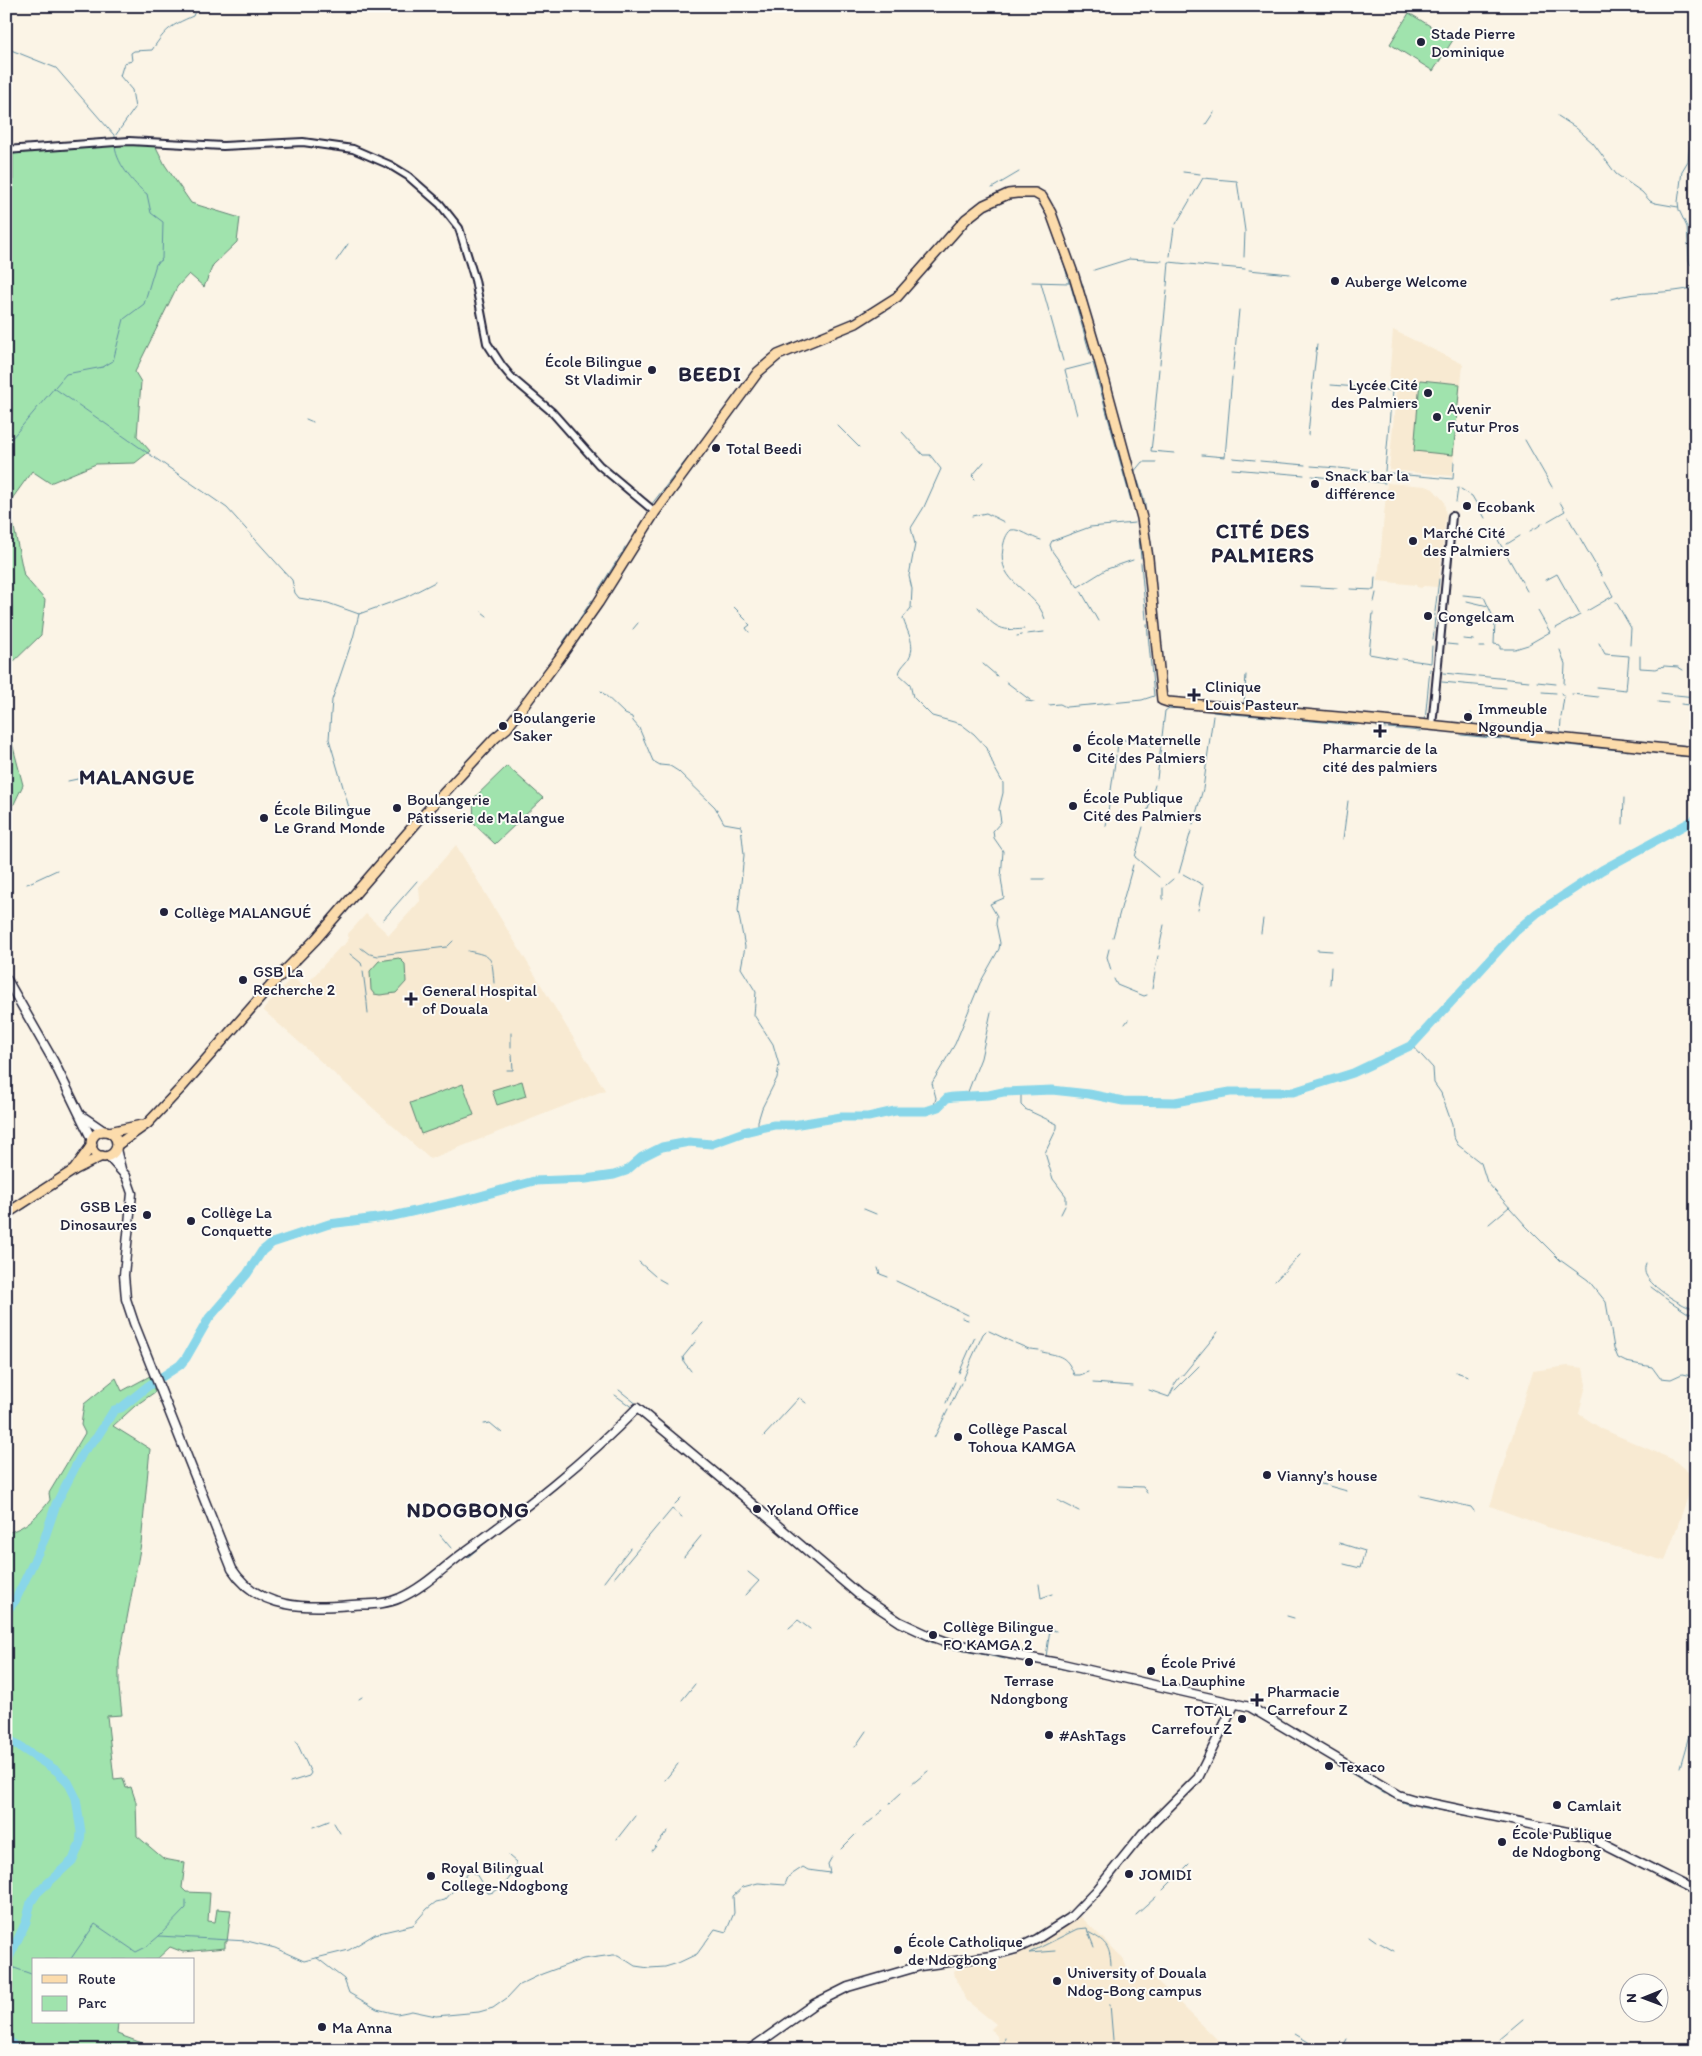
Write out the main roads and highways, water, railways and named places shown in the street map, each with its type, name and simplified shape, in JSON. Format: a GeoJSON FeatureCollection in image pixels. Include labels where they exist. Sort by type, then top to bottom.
{"type":"FeatureCollection","features":[{"type":"Feature","properties":{"kind":"main road"},"geometry":{"type":"LineString","coordinates":[[6,1214],[74,1170],[105,1156],[142,1125],[150,1121],[275,981],[316,939],[417,822],[495,738],[507,728],[553,668],[598,603],[655,512],[752,380],[771,360],[856,323],[897,297],[966,219],[984,206],[1008,194],[1026,192],[1035,193],[1042,197],[1049,207],[1074,276],[1142,518],[1148,558],[1160,696],[1162,700],[1696,752]]}},
{"type":"Feature","properties":{"kind":"main road"},"geometry":{"type":"LineString","coordinates":[[6,978],[82,1116],[97,1154],[105,1156],[121,1169],[128,1180],[132,1193],[124,1275],[126,1299],[153,1373],[232,1568],[245,1586],[282,1604],[321,1607],[390,1602],[406,1595],[516,1515],[555,1484],[637,1408],[851,1589],[872,1605],[900,1622],[928,1635],[950,1643],[1066,1665],[1250,1707],[1398,1795],[1587,1836],[1696,1891]]}},
{"type":"Feature","properties":{"kind":"main road"},"geometry":{"type":"LineString","coordinates":[[82,1116],[107,1131],[116,1139],[121,1169]]}},
{"type":"Feature","properties":{"kind":"main road"},"geometry":{"type":"LineString","coordinates":[[74,1170],[99,1132],[142,1125]]}},
{"type":"Feature","properties":{"kind":"main road"},"geometry":{"type":"LineString","coordinates":[[749,2050],[814,2004],[848,1987],[920,1966],[991,1956],[1011,1951],[1037,1939],[1070,1918],[1098,1890],[1143,1833],[1198,1778],[1235,1703]]}},
{"type":"Feature","properties":{"kind":"waterway"},"geometry":{"type":"LineString","coordinates":[[115,140],[115,136],[135,108],[132,90],[120,76],[124,63],[132,61],[131,53],[134,51],[152,50],[169,29],[193,16],[197,6]]}},
{"type":"Feature","properties":{"kind":"waterway"},"geometry":{"type":"LineString","coordinates":[[6,48],[56,68],[114,135]]}},
{"type":"Feature","properties":{"kind":"waterway"},"geometry":{"type":"LineString","coordinates":[[1206,124],[1214,112]]}},
{"type":"Feature","properties":{"kind":"waterway"},"geometry":{"type":"LineString","coordinates":[[1558,116],[1575,127],[1593,143],[1616,174],[1642,192],[1650,201],[1678,207]]}},
{"type":"Feature","properties":{"kind":"waterway"},"geometry":{"type":"LineString","coordinates":[[1696,122],[1693,126],[1688,161],[1682,171],[1678,202],[1679,210],[1687,227],[1690,264],[1696,268]]}},
{"type":"Feature","properties":{"kind":"waterway"},"geometry":{"type":"LineString","coordinates":[[6,445],[66,374],[103,367],[113,361],[124,319],[144,304],[156,264],[162,259],[163,222],[151,213],[147,194],[136,185],[126,172],[118,157],[115,144]]}},
{"type":"Feature","properties":{"kind":"waterway"},"geometry":{"type":"LineString","coordinates":[[992,188],[1019,172]]}},
{"type":"Feature","properties":{"kind":"waterway"},"geometry":{"type":"LineString","coordinates":[[1183,172],[1200,174]]}},
{"type":"Feature","properties":{"kind":"waterway"},"geometry":{"type":"LineString","coordinates":[[1192,197],[1203,178],[1237,181],[1240,201]]}},
{"type":"Feature","properties":{"kind":"waterway"},"geometry":{"type":"LineString","coordinates":[[1176,224],[1190,200]]}},
{"type":"Feature","properties":{"kind":"waterway"},"geometry":{"type":"LineString","coordinates":[[1241,203],[1245,231],[1244,257]]}},
{"type":"Feature","properties":{"kind":"waterway"},"geometry":{"type":"LineString","coordinates":[[1046,213],[1070,283],[1090,354]]}},
{"type":"Feature","properties":{"kind":"waterway"},"geometry":{"type":"LineString","coordinates":[[1170,256],[1174,228]]}},
{"type":"Feature","properties":{"kind":"waterway"},"geometry":{"type":"LineString","coordinates":[[336,261],[348,244]]}},
{"type":"Feature","properties":{"kind":"waterway"},"geometry":{"type":"LineString","coordinates":[[1094,270],[1129,259],[1162,261]]}},
{"type":"Feature","properties":{"kind":"waterway"},"geometry":{"type":"LineString","coordinates":[[1169,262],[1218,267]]}},
{"type":"Feature","properties":{"kind":"waterway"},"geometry":{"type":"LineString","coordinates":[[1167,286],[1169,262]]}},
{"type":"Feature","properties":{"kind":"waterway"},"geometry":{"type":"LineString","coordinates":[[1222,267],[1245,269]]}},
{"type":"Feature","properties":{"kind":"waterway"},"geometry":{"type":"LineString","coordinates":[[1249,270],[1290,274]]}},
{"type":"Feature","properties":{"kind":"waterway"},"geometry":{"type":"LineString","coordinates":[[1032,282],[1069,283]]}},
{"type":"Feature","properties":{"kind":"waterway"},"geometry":{"type":"LineString","coordinates":[[1041,283],[1063,361]]}},
{"type":"Feature","properties":{"kind":"waterway"},"geometry":{"type":"LineString","coordinates":[[1082,283],[1086,299]]}},
{"type":"Feature","properties":{"kind":"waterway"},"geometry":{"type":"LineString","coordinates":[[1611,299],[1632,294],[1675,291],[1696,287]]}},
{"type":"Feature","properties":{"kind":"waterway"},"geometry":{"type":"LineString","coordinates":[[1160,364],[1167,290]]}},
{"type":"Feature","properties":{"kind":"waterway"},"geometry":{"type":"LineString","coordinates":[[1233,371],[1239,310]]}},
{"type":"Feature","properties":{"kind":"waterway"},"geometry":{"type":"LineString","coordinates":[[1090,313],[1092,320]]}},
{"type":"Feature","properties":{"kind":"waterway"},"geometry":{"type":"LineString","coordinates":[[1313,381],[1317,344]]}},
{"type":"Feature","properties":{"kind":"waterway"},"geometry":{"type":"LineString","coordinates":[[1066,370],[1093,363],[1131,501]]}},
{"type":"Feature","properties":{"kind":"waterway"},"geometry":{"type":"LineString","coordinates":[[1153,431],[1159,369]]}},
{"type":"Feature","properties":{"kind":"waterway"},"geometry":{"type":"LineString","coordinates":[[1065,370],[1077,415]]}},
{"type":"Feature","properties":{"kind":"waterway"},"geometry":{"type":"LineString","coordinates":[[1202,455],[1225,457],[1232,377]]}},
{"type":"Feature","properties":{"kind":"waterway"},"geometry":{"type":"LineString","coordinates":[[1308,435],[1313,383]]}},
{"type":"Feature","properties":{"kind":"waterway"},"geometry":{"type":"LineString","coordinates":[[1331,385],[1357,387]]}},
{"type":"Feature","properties":{"kind":"waterway"},"geometry":{"type":"LineString","coordinates":[[54,388],[227,508],[292,580],[295,593],[299,598],[328,603],[359,614],[406,597],[435,582]]}},
{"type":"Feature","properties":{"kind":"waterway"},"geometry":{"type":"LineString","coordinates":[[1367,388],[1392,391],[1385,471]]}},
{"type":"Feature","properties":{"kind":"waterway"},"geometry":{"type":"LineString","coordinates":[[306,419],[313,422]]}},
{"type":"Feature","properties":{"kind":"waterway"},"geometry":{"type":"LineString","coordinates":[[837,425],[859,447]]}},
{"type":"Feature","properties":{"kind":"waterway"},"geometry":{"type":"LineString","coordinates":[[902,432],[923,455],[930,455],[941,469],[924,507],[911,528],[915,544],[909,576],[912,589],[911,608],[903,618],[911,640],[912,650],[899,674],[910,684],[913,697],[932,716],[961,724],[974,734],[987,748],[994,767],[1003,783],[1003,793],[999,809],[1001,822],[993,831],[994,838],[1003,851],[1001,878],[1004,898],[990,904],[997,916],[999,949],[980,983],[955,1044],[932,1083],[936,1098],[933,1109]]}},
{"type":"Feature","properties":{"kind":"waterway"},"geometry":{"type":"LineString","coordinates":[[1153,434],[1151,451],[1174,453]]}},
{"type":"Feature","properties":{"kind":"waterway"},"geometry":{"type":"LineString","coordinates":[[651,505],[702,440]]}},
{"type":"Feature","properties":{"kind":"waterway"},"geometry":{"type":"LineString","coordinates":[[1525,440],[1552,487]]}},
{"type":"Feature","properties":{"kind":"waterway"},"geometry":{"type":"LineString","coordinates":[[1233,458],[1255,460]]}},
{"type":"Feature","properties":{"kind":"waterway"},"geometry":{"type":"LineString","coordinates":[[1260,461],[1305,465]]}},
{"type":"Feature","properties":{"kind":"waterway"},"geometry":{"type":"LineString","coordinates":[[975,479],[972,476],[984,462]]}},
{"type":"Feature","properties":{"kind":"waterway"},"geometry":{"type":"LineString","coordinates":[[1133,473],[1142,462],[1156,462]]}},
{"type":"Feature","properties":{"kind":"waterway"},"geometry":{"type":"LineString","coordinates":[[1407,475],[1453,479],[1454,462]]}},
{"type":"Feature","properties":{"kind":"waterway"},"geometry":{"type":"LineString","coordinates":[[1311,466],[1337,468]]}},
{"type":"Feature","properties":{"kind":"waterway"},"geometry":{"type":"LineString","coordinates":[[1339,468],[1374,472]]}},
{"type":"Feature","properties":{"kind":"waterway"},"geometry":{"type":"LineString","coordinates":[[1232,469],[1304,475]]}},
{"type":"Feature","properties":{"kind":"waterway"},"geometry":{"type":"LineString","coordinates":[[1388,473],[1404,474]]}},
{"type":"Feature","properties":{"kind":"waterway"},"geometry":{"type":"LineString","coordinates":[[1312,476],[1331,478]]}},
{"type":"Feature","properties":{"kind":"waterway"},"geometry":{"type":"LineString","coordinates":[[1335,478],[1385,483]]}},
{"type":"Feature","properties":{"kind":"waterway"},"geometry":{"type":"LineString","coordinates":[[1138,481],[1145,503],[1145,514]]}},
{"type":"Feature","properties":{"kind":"waterway"},"geometry":{"type":"LineString","coordinates":[[1456,502],[1458,488]]}},
{"type":"Feature","properties":{"kind":"waterway"},"geometry":{"type":"LineString","coordinates":[[1461,489],[1472,496],[1485,518]]}},
{"type":"Feature","properties":{"kind":"waterway"},"geometry":{"type":"LineString","coordinates":[[1548,521],[1565,511],[1560,502]]}},
{"type":"Feature","properties":{"kind":"waterway"},"geometry":{"type":"LineString","coordinates":[[972,516],[986,513],[1004,522]]}},
{"type":"Feature","properties":{"kind":"waterway"},"geometry":{"type":"LineString","coordinates":[[1568,517],[1573,526]]}},
{"type":"Feature","properties":{"kind":"waterway"},"geometry":{"type":"LineString","coordinates":[[1133,560],[1107,569],[1078,587],[1052,551],[1050,545],[1052,541],[1090,527],[1135,523]]}},
{"type":"Feature","properties":{"kind":"waterway"},"geometry":{"type":"LineString","coordinates":[[1536,528],[1543,523]]}},
{"type":"Feature","properties":{"kind":"waterway"},"geometry":{"type":"LineString","coordinates":[[1574,527],[1579,535]]}},
{"type":"Feature","properties":{"kind":"waterway"},"geometry":{"type":"LineString","coordinates":[[1530,531],[1535,528]]}},
{"type":"Feature","properties":{"kind":"waterway"},"geometry":{"type":"LineString","coordinates":[[1041,540],[1018,530],[1011,530],[1005,540],[1002,560],[1005,570],[1034,600],[1045,619]]}},
{"type":"Feature","properties":{"kind":"waterway"},"geometry":{"type":"LineString","coordinates":[[1507,544],[1520,536]]}},
{"type":"Feature","properties":{"kind":"waterway"},"geometry":{"type":"LineString","coordinates":[[1139,538],[1141,558]]}},
{"type":"Feature","properties":{"kind":"waterway"},"geometry":{"type":"LineString","coordinates":[[1580,538],[1598,569]]}},
{"type":"Feature","properties":{"kind":"waterway"},"geometry":{"type":"LineString","coordinates":[[1498,540],[1522,582]]}},
{"type":"Feature","properties":{"kind":"waterway"},"geometry":{"type":"LineString","coordinates":[[623,551],[625,547]]}},
{"type":"Feature","properties":{"kind":"waterway"},"geometry":{"type":"LineString","coordinates":[[1479,550],[1504,552]]}},
{"type":"Feature","properties":{"kind":"waterway"},"geometry":{"type":"LineString","coordinates":[[618,558],[622,553]]}},
{"type":"Feature","properties":{"kind":"waterway"},"geometry":{"type":"LineString","coordinates":[[599,589],[616,562]]}},
{"type":"Feature","properties":{"kind":"waterway"},"geometry":{"type":"LineString","coordinates":[[1141,563],[1146,619]]}},
{"type":"Feature","properties":{"kind":"waterway"},"geometry":{"type":"LineString","coordinates":[[1598,570],[1602,576]]}},
{"type":"Feature","properties":{"kind":"waterway"},"geometry":{"type":"LineString","coordinates":[[1546,580],[1557,574],[1580,615],[1556,628]]}},
{"type":"Feature","properties":{"kind":"waterway"},"geometry":{"type":"LineString","coordinates":[[1350,589],[1374,590],[1375,577]]}},
{"type":"Feature","properties":{"kind":"waterway"},"geometry":{"type":"LineString","coordinates":[[1435,612],[1439,579]]}},
{"type":"Feature","properties":{"kind":"waterway"},"geometry":{"type":"LineString","coordinates":[[1587,611],[1613,596],[1605,582]]}},
{"type":"Feature","properties":{"kind":"waterway"},"geometry":{"type":"LineString","coordinates":[[1523,584],[1527,591]]}},
{"type":"Feature","properties":{"kind":"waterway"},"geometry":{"type":"LineString","coordinates":[[1300,586],[1337,588]]}},
{"type":"Feature","properties":{"kind":"waterway"},"geometry":{"type":"LineString","coordinates":[[1081,591],[1098,621]]}},
{"type":"Feature","properties":{"kind":"waterway"},"geometry":{"type":"LineString","coordinates":[[1374,602],[1376,593]]}},
{"type":"Feature","properties":{"kind":"waterway"},"geometry":{"type":"LineString","coordinates":[[1463,595],[1484,597],[1495,621],[1494,644],[1500,645],[1500,649],[1514,649]]}},
{"type":"Feature","properties":{"kind":"waterway"},"geometry":{"type":"LineString","coordinates":[[589,604],[592,600]]}},
{"type":"Feature","properties":{"kind":"waterway"},"geometry":{"type":"LineString","coordinates":[[1467,601],[1488,606]]}},
{"type":"Feature","properties":{"kind":"waterway"},"geometry":{"type":"LineString","coordinates":[[1616,602],[1631,628],[1630,645]]}},
{"type":"Feature","properties":{"kind":"waterway"},"geometry":{"type":"LineString","coordinates":[[574,627],[588,606]]}},
{"type":"Feature","properties":{"kind":"waterway"},"geometry":{"type":"LineString","coordinates":[[734,607],[739,612]]}},
{"type":"Feature","properties":{"kind":"waterway"},"geometry":{"type":"LineString","coordinates":[[978,607],[997,626],[1008,630],[1024,629]]}},
{"type":"Feature","properties":{"kind":"waterway"},"geometry":{"type":"LineString","coordinates":[[1529,644],[1550,632],[1538,611]]}},
{"type":"Feature","properties":{"kind":"waterway"},"geometry":{"type":"LineString","coordinates":[[482,612],[487,616]]}},
{"type":"Feature","properties":{"kind":"waterway"},"geometry":{"type":"LineString","coordinates":[[1373,613],[1369,654],[1397,659]]}},
{"type":"Feature","properties":{"kind":"waterway"},"geometry":{"type":"LineString","coordinates":[[350,811],[329,739],[332,700],[359,614]]}},
{"type":"Feature","properties":{"kind":"waterway"},"geometry":{"type":"LineString","coordinates":[[740,614],[746,620]]}},
{"type":"Feature","properties":{"kind":"waterway"},"geometry":{"type":"LineString","coordinates":[[1434,630],[1435,614]]}},
{"type":"Feature","properties":{"kind":"waterway"},"geometry":{"type":"LineString","coordinates":[[1468,619],[1495,621]]}},
{"type":"Feature","properties":{"kind":"waterway"},"geometry":{"type":"LineString","coordinates":[[633,629],[638,623]]}},
{"type":"Feature","properties":{"kind":"waterway"},"geometry":{"type":"LineString","coordinates":[[748,623],[750,625],[746,628],[749,632]]}},
{"type":"Feature","properties":{"kind":"waterway"},"geometry":{"type":"LineString","coordinates":[[1049,705],[1060,704],[1066,707],[1142,700],[1154,696],[1147,624]]}},
{"type":"Feature","properties":{"kind":"waterway"},"geometry":{"type":"LineString","coordinates":[[563,642],[573,628]]}},
{"type":"Feature","properties":{"kind":"waterway"},"geometry":{"type":"LineString","coordinates":[[1027,634],[1044,632]]}},
{"type":"Feature","properties":{"kind":"waterway"},"geometry":{"type":"LineString","coordinates":[[1433,639],[1434,632]]}},
{"type":"Feature","properties":{"kind":"waterway"},"geometry":{"type":"LineString","coordinates":[[1017,636],[1022,635]]}},
{"type":"Feature","properties":{"kind":"waterway"},"geometry":{"type":"LineString","coordinates":[[1463,639],[1474,640]]}},
{"type":"Feature","properties":{"kind":"waterway"},"geometry":{"type":"LineString","coordinates":[[1597,687],[1626,690],[1629,656],[1605,654],[1599,643]]}},
{"type":"Feature","properties":{"kind":"waterway"},"geometry":{"type":"LineString","coordinates":[[1447,644],[1457,645]]}},
{"type":"Feature","properties":{"kind":"waterway"},"geometry":{"type":"LineString","coordinates":[[1515,649],[1528,645]]}},
{"type":"Feature","properties":{"kind":"waterway"},"geometry":{"type":"LineString","coordinates":[[1402,659],[1431,663],[1432,646]]}},
{"type":"Feature","properties":{"kind":"waterway"},"geometry":{"type":"LineString","coordinates":[[1479,647],[1485,647]]}},
{"type":"Feature","properties":{"kind":"waterway"},"geometry":{"type":"LineString","coordinates":[[1560,650],[1565,664],[1564,684]]}},
{"type":"Feature","properties":{"kind":"waterway"},"geometry":{"type":"LineString","coordinates":[[1640,656],[1640,668],[1656,669],[1664,666],[1678,667],[1683,670]]}},
{"type":"Feature","properties":{"kind":"waterway"},"geometry":{"type":"LineString","coordinates":[[983,664],[997,676]]}},
{"type":"Feature","properties":{"kind":"waterway"},"geometry":{"type":"LineString","coordinates":[[1425,721],[1430,669]]}},
{"type":"Feature","properties":{"kind":"waterway"},"geometry":{"type":"LineString","coordinates":[[1443,673],[1475,676]]}},
{"type":"Feature","properties":{"kind":"waterway"},"geometry":{"type":"LineString","coordinates":[[1244,704],[1246,675]]}},
{"type":"Feature","properties":{"kind":"waterway"},"geometry":{"type":"LineString","coordinates":[[1478,676],[1529,681]]}},
{"type":"Feature","properties":{"kind":"waterway"},"geometry":{"type":"LineString","coordinates":[[1005,681],[1030,700]]}},
{"type":"Feature","properties":{"kind":"waterway"},"geometry":{"type":"LineString","coordinates":[[1436,721],[1439,682]]}},
{"type":"Feature","properties":{"kind":"waterway"},"geometry":{"type":"LineString","coordinates":[[1442,682],[1506,688]]}},
{"type":"Feature","properties":{"kind":"waterway"},"geometry":{"type":"LineString","coordinates":[[1537,682],[1556,684]]}},
{"type":"Feature","properties":{"kind":"waterway"},"geometry":{"type":"LineString","coordinates":[[601,691],[625,714],[632,717],[639,728],[653,761],[660,765],[670,766],[678,771],[715,807],[724,823],[741,826],[744,855],[738,911],[745,947],[741,968],[756,992],[754,1015],[773,1044],[779,1065],[777,1078],[762,1108],[758,1128]]}},
{"type":"Feature","properties":{"kind":"waterway"},"geometry":{"type":"LineString","coordinates":[[1542,692],[1556,693]]}},
{"type":"Feature","properties":{"kind":"waterway"},"geometry":{"type":"LineString","coordinates":[[1561,693],[1564,697],[1561,717]]}},
{"type":"Feature","properties":{"kind":"waterway"},"geometry":{"type":"LineString","coordinates":[[1661,693],[1675,695]]}},
{"type":"Feature","properties":{"kind":"waterway"},"geometry":{"type":"LineString","coordinates":[[1572,694],[1598,697]]}},
{"type":"Feature","properties":{"kind":"waterway"},"geometry":{"type":"LineString","coordinates":[[1676,695],[1695,697]]}},
{"type":"Feature","properties":{"kind":"waterway"},"geometry":{"type":"LineString","coordinates":[[1026,701],[1034,702]]}},
{"type":"Feature","properties":{"kind":"waterway"},"geometry":{"type":"LineString","coordinates":[[1211,701],[1227,703]]}},
{"type":"Feature","properties":{"kind":"waterway"},"geometry":{"type":"LineString","coordinates":[[1658,702],[1668,703]]}},
{"type":"Feature","properties":{"kind":"waterway"},"geometry":{"type":"LineString","coordinates":[[1681,704],[1696,706]]}},
{"type":"Feature","properties":{"kind":"waterway"},"geometry":{"type":"LineString","coordinates":[[1157,779],[1165,711],[1169,708],[1182,709]]}},
{"type":"Feature","properties":{"kind":"waterway"},"geometry":{"type":"LineString","coordinates":[[1213,712],[1231,714]]}},
{"type":"Feature","properties":{"kind":"waterway"},"geometry":{"type":"LineString","coordinates":[[1664,744],[1692,746],[1696,712]]}},
{"type":"Feature","properties":{"kind":"waterway"},"geometry":{"type":"LineString","coordinates":[[1471,713],[1473,725]]}},
{"type":"Feature","properties":{"kind":"waterway"},"geometry":{"type":"LineString","coordinates":[[1232,714],[1281,718]]}},
{"type":"Feature","properties":{"kind":"waterway"},"geometry":{"type":"LineString","coordinates":[[1193,824],[1203,789],[1213,716]]}},
{"type":"Feature","properties":{"kind":"waterway"},"geometry":{"type":"LineString","coordinates":[[1289,719],[1357,725]]}},
{"type":"Feature","properties":{"kind":"waterway"},"geometry":{"type":"LineString","coordinates":[[1560,734],[1561,720]]}},
{"type":"Feature","properties":{"kind":"waterway"},"geometry":{"type":"LineString","coordinates":[[1377,727],[1386,728]]}},
{"type":"Feature","properties":{"kind":"waterway"},"geometry":{"type":"LineString","coordinates":[[1388,728],[1420,731]]}},
{"type":"Feature","properties":{"kind":"waterway"},"geometry":{"type":"LineString","coordinates":[[1461,735],[1621,750]]}},
{"type":"Feature","properties":{"kind":"waterway"},"geometry":{"type":"LineString","coordinates":[[1591,737],[1636,741]]}},
{"type":"Feature","properties":{"kind":"waterway"},"geometry":{"type":"LineString","coordinates":[[1117,752],[1120,739],[1153,746]]}},
{"type":"Feature","properties":{"kind":"waterway"},"geometry":{"type":"LineString","coordinates":[[1649,742],[1662,744]]}},
{"type":"Feature","properties":{"kind":"waterway"},"geometry":{"type":"LineString","coordinates":[[1623,750],[1628,751]]}},
{"type":"Feature","properties":{"kind":"waterway"},"geometry":{"type":"LineString","coordinates":[[1634,751],[1646,752]]}},
{"type":"Feature","properties":{"kind":"waterway"},"geometry":{"type":"LineString","coordinates":[[1653,753],[1657,754]]}},
{"type":"Feature","properties":{"kind":"waterway"},"geometry":{"type":"LineString","coordinates":[[1106,826],[1116,755]]}},
{"type":"Feature","properties":{"kind":"waterway"},"geometry":{"type":"LineString","coordinates":[[1680,756],[1696,757]]}},
{"type":"Feature","properties":{"kind":"waterway"},"geometry":{"type":"LineString","coordinates":[[68,781],[87,777]]}},
{"type":"Feature","properties":{"kind":"waterway"},"geometry":{"type":"LineString","coordinates":[[1145,820],[1155,785]]}},
{"type":"Feature","properties":{"kind":"waterway"},"geometry":{"type":"LineString","coordinates":[[1623,824],[1624,798]]}},
{"type":"Feature","properties":{"kind":"waterway"},"geometry":{"type":"LineString","coordinates":[[1343,839],[1348,801]]}},
{"type":"Feature","properties":{"kind":"waterway"},"geometry":{"type":"LineString","coordinates":[[6,1612],[15,1601],[44,1540],[56,1504],[83,1452],[97,1437],[114,1410],[121,1408],[148,1386],[180,1365],[209,1318],[247,1274],[262,1251],[272,1243],[329,1224],[393,1216],[473,1198],[534,1181],[586,1179],[614,1175],[626,1171],[642,1157],[662,1147],[689,1142],[711,1144],[744,1132],[774,1125],[793,1125],[841,1117],[868,1117],[895,1111],[926,1111],[938,1107],[947,1098],[953,1097],[1052,1090],[1089,1094],[1123,1101],[1175,1102],[1230,1092],[1293,1092],[1353,1073],[1412,1045],[1516,931],[1537,913],[1602,870],[1696,819]]}},
{"type":"Feature","properties":{"kind":"waterway"},"geometry":{"type":"LineString","coordinates":[[1143,827],[1135,857],[1159,877]]}},
{"type":"Feature","properties":{"kind":"waterway"},"geometry":{"type":"LineString","coordinates":[[1179,873],[1191,831]]}},
{"type":"Feature","properties":{"kind":"waterway"},"geometry":{"type":"LineString","coordinates":[[1113,937],[1133,865]]}},
{"type":"Feature","properties":{"kind":"waterway"},"geometry":{"type":"LineString","coordinates":[[27,884],[57,870]]}},
{"type":"Feature","properties":{"kind":"waterway"},"geometry":{"type":"LineString","coordinates":[[1183,874],[1203,885]]}},
{"type":"Feature","properties":{"kind":"waterway"},"geometry":{"type":"LineString","coordinates":[[1033,879],[1045,879]]}},
{"type":"Feature","properties":{"kind":"waterway"},"geometry":{"type":"LineString","coordinates":[[1166,885],[1173,879]]}},
{"type":"Feature","properties":{"kind":"waterway"},"geometry":{"type":"LineString","coordinates":[[383,920],[417,881]]}},
{"type":"Feature","properties":{"kind":"waterway"},"geometry":{"type":"LineString","coordinates":[[1198,910],[1203,887]]}},
{"type":"Feature","properties":{"kind":"waterway"},"geometry":{"type":"LineString","coordinates":[[1163,888],[1163,900]]}},
{"type":"Feature","properties":{"kind":"waterway"},"geometry":{"type":"LineString","coordinates":[[1261,933],[1263,919]]}},
{"type":"Feature","properties":{"kind":"waterway"},"geometry":{"type":"LineString","coordinates":[[1159,949],[1164,925]]}},
{"type":"Feature","properties":{"kind":"waterway"},"geometry":{"type":"LineString","coordinates":[[379,955],[447,947],[453,941]]}},
{"type":"Feature","properties":{"kind":"waterway"},"geometry":{"type":"LineString","coordinates":[[361,948],[369,954]]}},
{"type":"Feature","properties":{"kind":"waterway"},"geometry":{"type":"LineString","coordinates":[[1109,949],[1107,957],[1111,970]]}},
{"type":"Feature","properties":{"kind":"waterway"},"geometry":{"type":"LineString","coordinates":[[1317,950],[1332,951]]}},
{"type":"Feature","properties":{"kind":"waterway"},"geometry":{"type":"LineString","coordinates":[[468,951],[482,954],[490,959],[494,983]]}},
{"type":"Feature","properties":{"kind":"waterway"},"geometry":{"type":"LineString","coordinates":[[350,954],[362,966]]}},
{"type":"Feature","properties":{"kind":"waterway"},"geometry":{"type":"LineString","coordinates":[[370,954],[378,956]]}},
{"type":"Feature","properties":{"kind":"waterway"},"geometry":{"type":"LineString","coordinates":[[1155,970],[1158,956]]}},
{"type":"Feature","properties":{"kind":"waterway"},"geometry":{"type":"LineString","coordinates":[[1330,984],[1331,967]]}},
{"type":"Feature","properties":{"kind":"waterway"},"geometry":{"type":"LineString","coordinates":[[363,971],[367,1002]]}},
{"type":"Feature","properties":{"kind":"waterway"},"geometry":{"type":"LineString","coordinates":[[1152,989],[1155,973]]}},
{"type":"Feature","properties":{"kind":"waterway"},"geometry":{"type":"LineString","coordinates":[[1114,979],[1117,985],[1144,996],[1147,995]]}},
{"type":"Feature","properties":{"kind":"waterway"},"geometry":{"type":"LineString","coordinates":[[367,1003],[368,1014]]}},
{"type":"Feature","properties":{"kind":"waterway"},"geometry":{"type":"LineString","coordinates":[[966,1097],[981,1058],[991,1012]]}},
{"type":"Feature","properties":{"kind":"waterway"},"geometry":{"type":"LineString","coordinates":[[1125,1024],[1128,1020]]}},
{"type":"Feature","properties":{"kind":"waterway"},"geometry":{"type":"LineString","coordinates":[[511,1033],[511,1047]]}},
{"type":"Feature","properties":{"kind":"waterway"},"geometry":{"type":"LineString","coordinates":[[1412,1045],[1433,1068],[1434,1083],[1441,1093],[1452,1124],[1453,1136],[1458,1145],[1481,1163],[1487,1182],[1526,1226],[1560,1260],[1588,1280],[1606,1302],[1614,1348],[1618,1358],[1626,1362],[1652,1367],[1660,1378],[1671,1379],[1682,1374],[1696,1377]]}},
{"type":"Feature","properties":{"kind":"waterway"},"geometry":{"type":"LineString","coordinates":[[507,1070],[513,1070],[512,1054]]}},
{"type":"Feature","properties":{"kind":"waterway"},"geometry":{"type":"LineString","coordinates":[[1021,1091],[1021,1105],[1025,1109],[1057,1124],[1057,1128],[1045,1153],[1053,1179],[1066,1196],[1066,1203]]}},
{"type":"Feature","properties":{"kind":"waterway"},"geometry":{"type":"LineString","coordinates":[[24,1209],[55,1188]]}},
{"type":"Feature","properties":{"kind":"waterway"},"geometry":{"type":"LineString","coordinates":[[1061,1214],[1065,1206]]}},
{"type":"Feature","properties":{"kind":"waterway"},"geometry":{"type":"LineString","coordinates":[[1489,1224],[1509,1207]]}},
{"type":"Feature","properties":{"kind":"waterway"},"geometry":{"type":"LineString","coordinates":[[864,1209],[876,1214]]}},
{"type":"Feature","properties":{"kind":"waterway"},"geometry":{"type":"LineString","coordinates":[[6,1220],[21,1210]]}},
{"type":"Feature","properties":{"kind":"waterway"},"geometry":{"type":"LineString","coordinates":[[1275,1281],[1300,1255]]}},
{"type":"Feature","properties":{"kind":"waterway"},"geometry":{"type":"LineString","coordinates":[[639,1262],[655,1276]]}},
{"type":"Feature","properties":{"kind":"waterway"},"geometry":{"type":"LineString","coordinates":[[1646,1263],[1645,1273],[1654,1285],[1676,1301],[1696,1310]]}},
{"type":"Feature","properties":{"kind":"waterway"},"geometry":{"type":"LineString","coordinates":[[878,1268],[880,1274],[888,1277]]}},
{"type":"Feature","properties":{"kind":"waterway"},"geometry":{"type":"LineString","coordinates":[[659,1279],[666,1283]]}},
{"type":"Feature","properties":{"kind":"waterway"},"geometry":{"type":"LineString","coordinates":[[896,1281],[968,1315]]}},
{"type":"Feature","properties":{"kind":"waterway"},"geometry":{"type":"LineString","coordinates":[[1651,1287],[1663,1296]]}},
{"type":"Feature","properties":{"kind":"waterway"},"geometry":{"type":"LineString","coordinates":[[1665,1298],[1688,1313],[1696,1315]]}},
{"type":"Feature","properties":{"kind":"waterway"},"geometry":{"type":"LineString","coordinates":[[962,1318],[968,1320]]}},
{"type":"Feature","properties":{"kind":"waterway"},"geometry":{"type":"LineString","coordinates":[[693,1334],[703,1323]]}},
{"type":"Feature","properties":{"kind":"waterway"},"geometry":{"type":"LineString","coordinates":[[971,1360],[986,1331]]}},
{"type":"Feature","properties":{"kind":"waterway"},"geometry":{"type":"LineString","coordinates":[[989,1331],[1012,1342]]}},
{"type":"Feature","properties":{"kind":"waterway"},"geometry":{"type":"LineString","coordinates":[[1182,1376],[1218,1332]]}},
{"type":"Feature","properties":{"kind":"waterway"},"geometry":{"type":"LineString","coordinates":[[959,1373],[975,1337]]}},
{"type":"Feature","properties":{"kind":"waterway"},"geometry":{"type":"LineString","coordinates":[[691,1371],[684,1362],[683,1357],[696,1341]]}},
{"type":"Feature","properties":{"kind":"waterway"},"geometry":{"type":"LineString","coordinates":[[1015,1343],[1029,1349]]}},
{"type":"Feature","properties":{"kind":"waterway"},"geometry":{"type":"LineString","coordinates":[[1030,1349],[1039,1350]]}},
{"type":"Feature","properties":{"kind":"waterway"},"geometry":{"type":"LineString","coordinates":[[1042,1352],[1066,1360],[1074,1375],[1088,1372]]}},
{"type":"Feature","properties":{"kind":"waterway"},"geometry":{"type":"LineString","coordinates":[[963,1380],[971,1361]]}},
{"type":"Feature","properties":{"kind":"waterway"},"geometry":{"type":"LineString","coordinates":[[1175,1390],[1199,1366]]}},
{"type":"Feature","properties":{"kind":"waterway"},"geometry":{"type":"LineString","coordinates":[[1456,1372],[1468,1376]]}},
{"type":"Feature","properties":{"kind":"waterway"},"geometry":{"type":"LineString","coordinates":[[1174,1385],[1179,1378]]}},
{"type":"Feature","properties":{"kind":"waterway"},"geometry":{"type":"LineString","coordinates":[[946,1403],[955,1382]]}},
{"type":"Feature","properties":{"kind":"waterway"},"geometry":{"type":"LineString","coordinates":[[950,1406],[961,1383]]}},
{"type":"Feature","properties":{"kind":"waterway"},"geometry":{"type":"LineString","coordinates":[[1093,1383],[1133,1386]]}},
{"type":"Feature","properties":{"kind":"waterway"},"geometry":{"type":"LineString","coordinates":[[1149,1390],[1169,1397],[1174,1387]]}},
{"type":"Feature","properties":{"kind":"waterway"},"geometry":{"type":"LineString","coordinates":[[619,1390],[638,1405]]}},
{"type":"Feature","properties":{"kind":"waterway"},"geometry":{"type":"LineString","coordinates":[[615,1395],[633,1408]]}},
{"type":"Feature","properties":{"kind":"waterway"},"geometry":{"type":"LineString","coordinates":[[764,1436],[799,1398]]}},
{"type":"Feature","properties":{"kind":"waterway"},"geometry":{"type":"LineString","coordinates":[[801,1399],[806,1403]]}},
{"type":"Feature","properties":{"kind":"waterway"},"geometry":{"type":"LineString","coordinates":[[934,1438],[948,1410]]}},
{"type":"Feature","properties":{"kind":"waterway"},"geometry":{"type":"LineString","coordinates":[[484,1424],[490,1423],[502,1433]]}},
{"type":"Feature","properties":{"kind":"waterway"},"geometry":{"type":"LineString","coordinates":[[1289,1479],[1293,1476],[1297,1478]]}},
{"type":"Feature","properties":{"kind":"waterway"},"geometry":{"type":"LineString","coordinates":[[720,1481],[744,1502]]}},
{"type":"Feature","properties":{"kind":"waterway"},"geometry":{"type":"LineString","coordinates":[[1310,1482],[1326,1485]]}},
{"type":"Feature","properties":{"kind":"waterway"},"geometry":{"type":"LineString","coordinates":[[1118,1486],[1143,1487],[1147,1493]]}},
{"type":"Feature","properties":{"kind":"waterway"},"geometry":{"type":"LineString","coordinates":[[1329,1486],[1347,1491]]}},
{"type":"Feature","properties":{"kind":"waterway"},"geometry":{"type":"LineString","coordinates":[[1420,1495],[1471,1507],[1474,1511]]}},
{"type":"Feature","properties":{"kind":"waterway"},"geometry":{"type":"LineString","coordinates":[[675,1504],[681,1498]]}},
{"type":"Feature","properties":{"kind":"waterway"},"geometry":{"type":"LineString","coordinates":[[1057,1500],[1079,1511]]}},
{"type":"Feature","properties":{"kind":"waterway"},"geometry":{"type":"LineString","coordinates":[[748,1506],[759,1515]]}},
{"type":"Feature","properties":{"kind":"waterway"},"geometry":{"type":"LineString","coordinates":[[662,1521],[672,1509],[682,1517]]}},
{"type":"Feature","properties":{"kind":"waterway"},"geometry":{"type":"LineString","coordinates":[[615,1577],[659,1524]]}},
{"type":"Feature","properties":{"kind":"waterway"},"geometry":{"type":"LineString","coordinates":[[468,1557],[506,1526]]}},
{"type":"Feature","properties":{"kind":"waterway"},"geometry":{"type":"LineString","coordinates":[[775,1529],[792,1543]]}},
{"type":"Feature","properties":{"kind":"waterway"},"geometry":{"type":"LineString","coordinates":[[440,1535],[451,1548]]}},
{"type":"Feature","properties":{"kind":"waterway"},"geometry":{"type":"LineString","coordinates":[[684,1557],[701,1536]]}},
{"type":"Feature","properties":{"kind":"waterway"},"geometry":{"type":"LineString","coordinates":[[1339,1543],[1365,1551],[1360,1568],[1344,1564]]}},
{"type":"Feature","properties":{"kind":"waterway"},"geometry":{"type":"LineString","coordinates":[[796,1546],[854,1596]]}},
{"type":"Feature","properties":{"kind":"waterway"},"geometry":{"type":"LineString","coordinates":[[604,1582],[630,1548]]}},
{"type":"Feature","properties":{"kind":"waterway"},"geometry":{"type":"LineString","coordinates":[[746,1595],[759,1581],[748,1572]]}},
{"type":"Feature","properties":{"kind":"waterway"},"geometry":{"type":"LineString","coordinates":[[1039,1584],[1041,1598],[1052,1594]]}},
{"type":"Feature","properties":{"kind":"waterway"},"geometry":{"type":"LineString","coordinates":[[858,1599],[867,1606]]}},
{"type":"Feature","properties":{"kind":"waterway"},"geometry":{"type":"LineString","coordinates":[[869,1607],[895,1624],[933,1643]]}},
{"type":"Feature","properties":{"kind":"waterway"},"geometry":{"type":"LineString","coordinates":[[1287,1616],[1294,1618]]}},
{"type":"Feature","properties":{"kind":"waterway"},"geometry":{"type":"LineString","coordinates":[[789,1628],[798,1620],[810,1629]]}},
{"type":"Feature","properties":{"kind":"waterway"},"geometry":{"type":"LineString","coordinates":[[1030,1624],[1056,1631]]}},
{"type":"Feature","properties":{"kind":"waterway"},"geometry":{"type":"LineString","coordinates":[[1046,1657],[1050,1629]]}},
{"type":"Feature","properties":{"kind":"waterway"},"geometry":{"type":"LineString","coordinates":[[941,1646],[979,1654]]}},
{"type":"Feature","properties":{"kind":"waterway"},"geometry":{"type":"LineString","coordinates":[[981,1654],[1005,1659]]}},
{"type":"Feature","properties":{"kind":"waterway"},"geometry":{"type":"LineString","coordinates":[[1008,1659],[1012,1660]]}},
{"type":"Feature","properties":{"kind":"waterway"},"geometry":{"type":"LineString","coordinates":[[1053,1667],[1081,1673]]}},
{"type":"Feature","properties":{"kind":"waterway"},"geometry":{"type":"LineString","coordinates":[[1092,1675],[1109,1679]]}},
{"type":"Feature","properties":{"kind":"waterway"},"geometry":{"type":"LineString","coordinates":[[682,1700],[695,1684]]}},
{"type":"Feature","properties":{"kind":"waterway"},"geometry":{"type":"LineString","coordinates":[[1211,1742],[1228,1705]]}},
{"type":"Feature","properties":{"kind":"waterway"},"geometry":{"type":"LineString","coordinates":[[1693,1723],[1696,1714]]}},
{"type":"Feature","properties":{"kind":"waterway"},"geometry":{"type":"LineString","coordinates":[[855,1747],[866,1731]]}},
{"type":"Feature","properties":{"kind":"waterway"},"geometry":{"type":"LineString","coordinates":[[1285,1732],[1314,1750]]}},
{"type":"Feature","properties":{"kind":"waterway"},"geometry":{"type":"LineString","coordinates":[[1680,1767],[1690,1732]]}},
{"type":"Feature","properties":{"kind":"waterway"},"geometry":{"type":"LineString","coordinates":[[6,1736],[57,1771],[68,1782],[76,1798],[81,1832],[80,1843],[73,1860],[37,1893],[31,1902],[26,1922],[6,1964]]}},
{"type":"Feature","properties":{"kind":"waterway"},"geometry":{"type":"LineString","coordinates":[[290,1782],[309,1776],[311,1773],[296,1741]]}},
{"type":"Feature","properties":{"kind":"waterway"},"geometry":{"type":"LineString","coordinates":[[1206,1771],[1210,1763]]}},
{"type":"Feature","properties":{"kind":"waterway"},"geometry":{"type":"LineString","coordinates":[[665,1780],[678,1764]]}},
{"type":"Feature","properties":{"kind":"waterway"},"geometry":{"type":"LineString","coordinates":[[1346,1770],[1385,1794]]}},
{"type":"Feature","properties":{"kind":"waterway"},"geometry":{"type":"LineString","coordinates":[[911,1785],[928,1771]]}},
{"type":"Feature","properties":{"kind":"waterway"},"geometry":{"type":"LineString","coordinates":[[1202,1779],[1205,1773]]}},
{"type":"Feature","properties":{"kind":"waterway"},"geometry":{"type":"LineString","coordinates":[[1178,1804],[1199,1782]]}},
{"type":"Feature","properties":{"kind":"waterway"},"geometry":{"type":"LineString","coordinates":[[890,1803],[901,1793]]}},
{"type":"Feature","properties":{"kind":"waterway"},"geometry":{"type":"LineString","coordinates":[[1389,1796],[1410,1805]]}},
{"type":"Feature","properties":{"kind":"waterway"},"geometry":{"type":"LineString","coordinates":[[1419,1807],[1438,1810]]}},
{"type":"Feature","properties":{"kind":"waterway"},"geometry":{"type":"LineString","coordinates":[[877,1815],[883,1810]]}},
{"type":"Feature","properties":{"kind":"waterway"},"geometry":{"type":"LineString","coordinates":[[1443,1811],[1521,1826]]}},
{"type":"Feature","properties":{"kind":"waterway"},"geometry":{"type":"LineString","coordinates":[[617,1839],[635,1816]]}},
{"type":"Feature","properties":{"kind":"waterway"},"geometry":{"type":"LineString","coordinates":[[863,1827],[873,1819]]}},
{"type":"Feature","properties":{"kind":"waterway"},"geometry":{"type":"LineString","coordinates":[[314,1827],[329,1821]]}},
{"type":"Feature","properties":{"kind":"waterway"},"geometry":{"type":"LineString","coordinates":[[334,1823],[340,1833]]}},
{"type":"Feature","properties":{"kind":"waterway"},"geometry":{"type":"LineString","coordinates":[[1553,1825],[1561,1827]]}},
{"type":"Feature","properties":{"kind":"waterway"},"geometry":{"type":"LineString","coordinates":[[1567,1828],[1579,1830]]}},
{"type":"Feature","properties":{"kind":"waterway"},"geometry":{"type":"LineString","coordinates":[[658,1843],[668,1831]]}},
{"type":"Feature","properties":{"kind":"waterway"},"geometry":{"type":"LineString","coordinates":[[841,1849],[855,1835]]}},
{"type":"Feature","properties":{"kind":"waterway"},"geometry":{"type":"LineString","coordinates":[[1115,1861],[1136,1835]]}},
{"type":"Feature","properties":{"kind":"waterway"},"geometry":{"type":"LineString","coordinates":[[1596,1836],[1622,1849]]}},
{"type":"Feature","properties":{"kind":"waterway"},"geometry":{"type":"LineString","coordinates":[[1583,1839],[1589,1841]]}},
{"type":"Feature","properties":{"kind":"waterway"},"geometry":{"type":"LineString","coordinates":[[652,1851],[656,1846]]}},
{"type":"Feature","properties":{"kind":"waterway"},"geometry":{"type":"LineString","coordinates":[[71,1958],[95,1924],[136,1952],[146,1947],[159,1936],[247,1941],[275,1948],[304,1961],[349,1950],[375,1934],[413,1925],[427,1909],[436,1902],[445,1900],[470,1871],[476,1874],[488,1893],[497,1890],[510,1877],[515,1867],[516,1862],[509,1856]]}},
{"type":"Feature","properties":{"kind":"waterway"},"geometry":{"type":"LineString","coordinates":[[317,1958],[344,1979],[349,1993],[377,2009],[397,2014],[412,2011],[436,2016],[479,2012],[493,2008],[507,1998],[519,1985],[542,1974],[583,1959],[618,1955],[635,1966],[649,1968],[665,1967],[678,1963],[697,1954],[715,1929],[726,1932],[734,1913],[733,1896],[743,1887],[758,1883],[785,1885],[788,1877],[803,1867],[808,1870],[830,1873],[828,1864],[832,1857]]}},
{"type":"Feature","properties":{"kind":"waterway"},"geometry":{"type":"LineString","coordinates":[[1163,1890],[1189,1864]]}},
{"type":"Feature","properties":{"kind":"waterway"},"geometry":{"type":"LineString","coordinates":[[1646,1870],[1679,1888]]}},
{"type":"Feature","properties":{"kind":"waterway"},"geometry":{"type":"LineString","coordinates":[[1684,1890],[1696,1897]]}},
{"type":"Feature","properties":{"kind":"waterway"},"geometry":{"type":"LineString","coordinates":[[1136,1915],[1156,1897]]}},
{"type":"Feature","properties":{"kind":"waterway"},"geometry":{"type":"LineString","coordinates":[[159,1936],[186,1908],[186,1900]]}},
{"type":"Feature","properties":{"kind":"waterway"},"geometry":{"type":"LineString","coordinates":[[1083,1910],[1092,1901]]}},
{"type":"Feature","properties":{"kind":"waterway"},"geometry":{"type":"LineString","coordinates":[[1074,1919],[1079,1914]]}},
{"type":"Feature","properties":{"kind":"waterway"},"geometry":{"type":"LineString","coordinates":[[992,1960],[1033,1945],[1069,1923]]}},
{"type":"Feature","properties":{"kind":"waterway"},"geometry":{"type":"LineString","coordinates":[[1055,1951],[1029,1953],[1077,1929],[1087,1928],[1088,1932],[1106,1944],[1111,1965]]}},
{"type":"Feature","properties":{"kind":"waterway"},"geometry":{"type":"LineString","coordinates":[[1088,1932],[1094,1947]]}},
{"type":"Feature","properties":{"kind":"waterway"},"geometry":{"type":"LineString","coordinates":[[1369,1936],[1376,1941]]}},
{"type":"Feature","properties":{"kind":"waterway"},"geometry":{"type":"LineString","coordinates":[[1380,1943],[1394,1951]]}},
{"type":"Feature","properties":{"kind":"waterway"},"geometry":{"type":"LineString","coordinates":[[937,1959],[951,1958]]}},
{"type":"Feature","properties":{"kind":"waterway"},"geometry":{"type":"LineString","coordinates":[[959,1964],[990,1960]]}},
{"type":"Feature","properties":{"kind":"waterway"},"geometry":{"type":"LineString","coordinates":[[916,1963],[923,1961]]}},
{"type":"Feature","properties":{"kind":"waterway"},"geometry":{"type":"LineString","coordinates":[[6,1965],[32,1974]]}},
{"type":"Feature","properties":{"kind":"waterway"},"geometry":{"type":"LineString","coordinates":[[1110,2004],[1113,2040]]}},
{"type":"Feature","properties":{"kind":"waterway"},"geometry":{"type":"LineString","coordinates":[[1498,2040],[1523,2019]]}},
{"type":"Feature","properties":{"kind":"waterway"},"geometry":{"type":"LineString","coordinates":[[1295,2034],[1318,2048]]}},
{"type":"Feature","properties":{"kind":"waterway"},"geometry":{"type":"LineString","coordinates":[[6,2037],[18,2050]]}},
{"type":"Feature","properties":{"kind":"waterway"},"geometry":{"type":"LineString","coordinates":[[1003,2050],[1005,2038]]}},
{"type":"Feature","properties":{"kind":"waterway"},"geometry":{"type":"LineString","coordinates":[[1341,2050],[1347,2039]]}},
{"type":"Feature","properties":{"kind":"waterway"},"geometry":{"type":"LineString","coordinates":[[1114,2043],[1114,2050]]}},
{"type":"Feature","properties":{"kind":"waterway"},"geometry":{"type":"LineString","coordinates":[[1078,2048],[1089,2047]]}},
{"type":"Feature","properties":{"kind":"place","name":"Stade Pierre Dominique"},"geometry":{"type":"Point","coordinates":[1421,42]}},
{"type":"Feature","properties":{"kind":"place","name":"Auberge Welcome"},"geometry":{"type":"Point","coordinates":[1335,281]}},
{"type":"Feature","properties":{"kind":"place","name":"École Bilingue St Vladimir"},"geometry":{"type":"Point","coordinates":[652,370]}},
{"type":"Feature","properties":{"kind":"place","name":"Lycée Cité des Palmiers"},"geometry":{"type":"Point","coordinates":[1428,393]}},
{"type":"Feature","properties":{"kind":"place","name":"Avenir Futur Pros"},"geometry":{"type":"Point","coordinates":[1437,417]}},
{"type":"Feature","properties":{"kind":"place","name":"Total Beedi"},"geometry":{"type":"Point","coordinates":[716,448]}},
{"type":"Feature","properties":{"kind":"place","name":"Snack bar la différence"},"geometry":{"type":"Point","coordinates":[1315,484]}},
{"type":"Feature","properties":{"kind":"place","name":"Ecobank"},"geometry":{"type":"Point","coordinates":[1467,506]}},
{"type":"Feature","properties":{"kind":"place","name":"Marché Cité des Palmiers"},"geometry":{"type":"Point","coordinates":[1413,541]}},
{"type":"Feature","properties":{"kind":"place","name":"Congelcam"},"geometry":{"type":"Point","coordinates":[1428,616]}},
{"type":"Feature","properties":{"kind":"place","name":"Clinique Louis Pasteur"},"geometry":{"type":"Point","coordinates":[1194,695]}},
{"type":"Feature","properties":{"kind":"place","name":"Immeuble Ngoundja"},"geometry":{"type":"Point","coordinates":[1468,717]}},
{"type":"Feature","properties":{"kind":"place","name":"Boulangerie Saker"},"geometry":{"type":"Point","coordinates":[503,726]}},
{"type":"Feature","properties":{"kind":"place","name":"Pharmarcie de la cité des palmiers"},"geometry":{"type":"Point","coordinates":[1380,731]}},
{"type":"Feature","properties":{"kind":"place","name":"École Maternelle Cité des Palmiers"},"geometry":{"type":"Point","coordinates":[1077,748]}},
{"type":"Feature","properties":{"kind":"place","name":"École Publique Cité des Palmiers"},"geometry":{"type":"Point","coordinates":[1073,806]}},
{"type":"Feature","properties":{"kind":"place","name":"Boulangerie Pâtisserie de Malangue"},"geometry":{"type":"Point","coordinates":[397,808]}},
{"type":"Feature","properties":{"kind":"place","name":"École Bilingue Le Grand Monde"},"geometry":{"type":"Point","coordinates":[264,818]}},
{"type":"Feature","properties":{"kind":"place","name":"Collège MALANGUÉ"},"geometry":{"type":"Point","coordinates":[164,912]}},
{"type":"Feature","properties":{"kind":"place","name":"GSB La Recherche 2"},"geometry":{"type":"Point","coordinates":[243,980]}},
{"type":"Feature","properties":{"kind":"place","name":"General Hospital of Douala"},"geometry":{"type":"Point","coordinates":[411,999]}},
{"type":"Feature","properties":{"kind":"place","name":"GSB Les Dinosaures"},"geometry":{"type":"Point","coordinates":[147,1215]}},
{"type":"Feature","properties":{"kind":"place","name":"Collège La Conquette"},"geometry":{"type":"Point","coordinates":[191,1221]}},
{"type":"Feature","properties":{"kind":"place","name":"Collège Pascal Tohoua KAMGA"},"geometry":{"type":"Point","coordinates":[958,1437]}},
{"type":"Feature","properties":{"kind":"place","name":"Vianny’s house"},"geometry":{"type":"Point","coordinates":[1267,1475]}},
{"type":"Feature","properties":{"kind":"place","name":"Yoland Office"},"geometry":{"type":"Point","coordinates":[757,1509]}},
{"type":"Feature","properties":{"kind":"place","name":"Collège Bilingue FO KAMGA 2"},"geometry":{"type":"Point","coordinates":[933,1635]}},
{"type":"Feature","properties":{"kind":"place","name":"Terrase Ndongbong"},"geometry":{"type":"Point","coordinates":[1029,1662]}},
{"type":"Feature","properties":{"kind":"place","name":"École Privé La Dauphine"},"geometry":{"type":"Point","coordinates":[1151,1671]}},
{"type":"Feature","properties":{"kind":"place","name":"Pharmacie Carrefour Z"},"geometry":{"type":"Point","coordinates":[1257,1700]}},
{"type":"Feature","properties":{"kind":"place","name":"TOTAL Carrefour Z"},"geometry":{"type":"Point","coordinates":[1242,1719]}},
{"type":"Feature","properties":{"kind":"place","name":"#AshTags"},"geometry":{"type":"Point","coordinates":[1049,1735]}},
{"type":"Feature","properties":{"kind":"place","name":"Texaco"},"geometry":{"type":"Point","coordinates":[1329,1766]}},
{"type":"Feature","properties":{"kind":"place","name":"Camlait"},"geometry":{"type":"Point","coordinates":[1557,1805]}},
{"type":"Feature","properties":{"kind":"place","name":"École Publique de Ndogbong"},"geometry":{"type":"Point","coordinates":[1502,1842]}},
{"type":"Feature","properties":{"kind":"place","name":"JOMIDI"},"geometry":{"type":"Point","coordinates":[1129,1874]}},
{"type":"Feature","properties":{"kind":"place","name":"Royal Bilingual College-Ndogbong"},"geometry":{"type":"Point","coordinates":[431,1876]}},
{"type":"Feature","properties":{"kind":"place","name":"École Catholique de Ndogbong"},"geometry":{"type":"Point","coordinates":[898,1950]}},
{"type":"Feature","properties":{"kind":"place","name":"University of Douala Ndog-Bong campus"},"geometry":{"type":"Point","coordinates":[1057,1981]}},
{"type":"Feature","properties":{"kind":"place","name":"Ma Anna"},"geometry":{"type":"Point","coordinates":[322,2027]}},
{"type":"Feature","properties":{"kind":"district","name":"BEEDI"},"geometry":{"type":"Point","coordinates":[710,373]}},
{"type":"Feature","properties":{"kind":"district","name":"CITÉ DES PALMIERS"},"geometry":{"type":"Point","coordinates":[1263,542]}},
{"type":"Feature","properties":{"kind":"district","name":"MALANGUE"},"geometry":{"type":"Point","coordinates":[137,776]}},
{"type":"Feature","properties":{"kind":"district","name":"NDOGBONG"},"geometry":{"type":"Point","coordinates":[468,1509]}}]}
